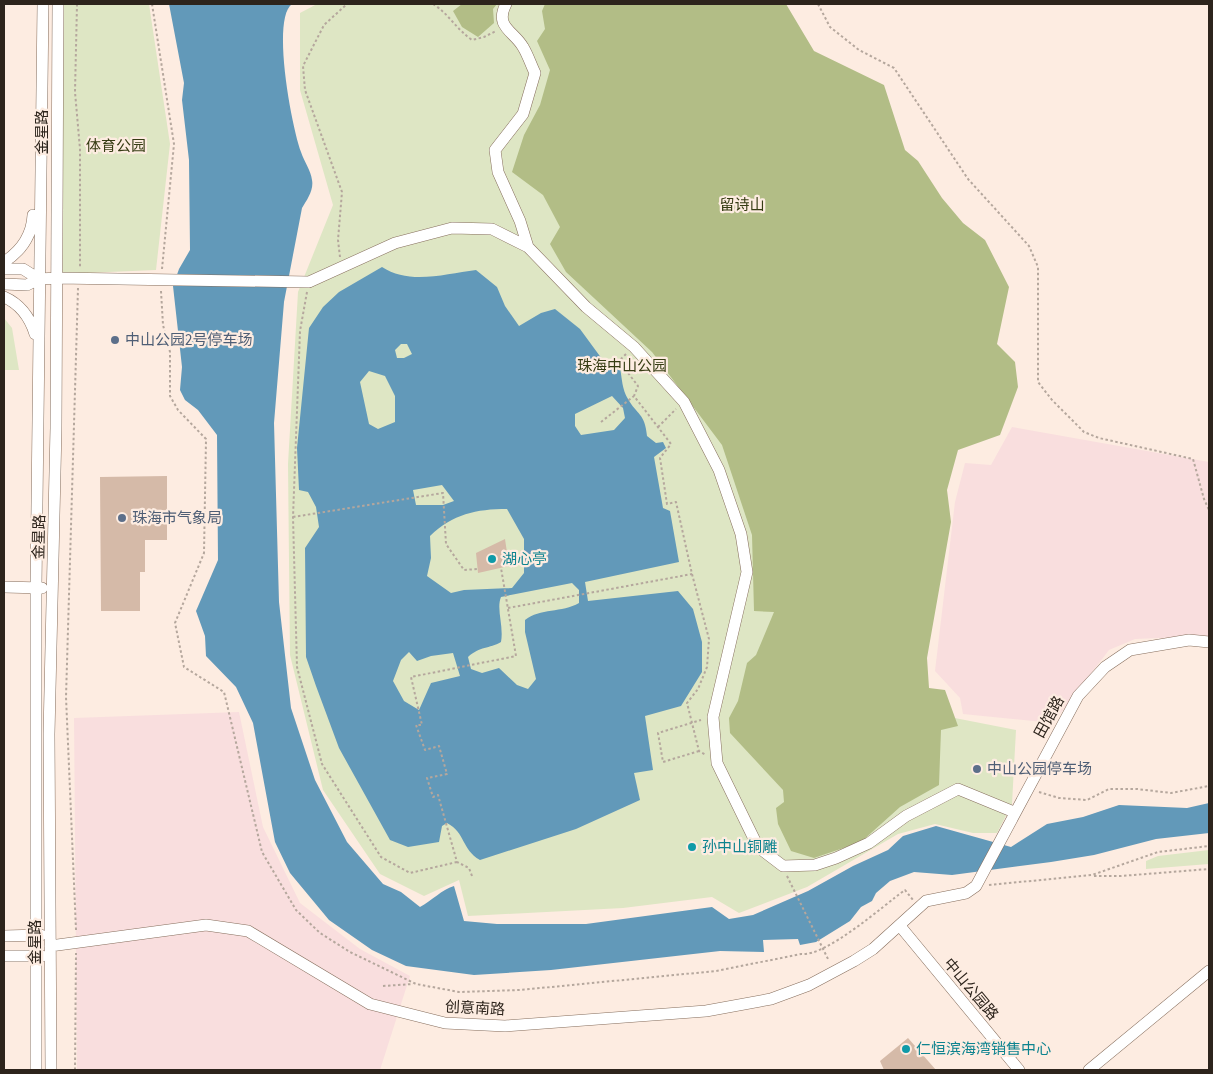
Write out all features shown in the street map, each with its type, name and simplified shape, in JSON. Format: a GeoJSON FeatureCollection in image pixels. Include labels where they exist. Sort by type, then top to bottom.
{"type":"FeatureCollection","features":[{"type":"Feature","properties":{"kind":"street","name":"金星路"},"geometry":{"type":"LineString","coordinates":[[36,1070],[36,587],[43,4]]}},
{"type":"Feature","properties":{"kind":"street","name":"金星路"},"geometry":{"type":"LineString","coordinates":[[51,1070],[49,734],[58,278],[58,4]]}},
{"type":"Feature","properties":{"kind":"street"},"geometry":{"type":"LineString","coordinates":[[506,4],[502,12],[504,26],[523,46],[535,74],[523,114],[495,150],[498,172],[520,221],[528,248]]}},
{"type":"Feature","properties":{"kind":"street"},"geometry":{"type":"LineString","coordinates":[[4,262],[17,252],[32,228],[33,188],[41,159]]}},
{"type":"Feature","properties":{"kind":"street"},"geometry":{"type":"LineString","coordinates":[[4,268],[24,270],[39,278],[308,282],[395,243],[452,228],[492,229],[528,248],[586,307],[634,347],[684,402],[719,470],[741,534],[747,572],[713,717],[717,763],[758,846],[783,866],[815,865],[836,858],[869,842],[906,816],[958,789],[1014,812]]}},
{"type":"Feature","properties":{"kind":"street"},"geometry":{"type":"LineString","coordinates":[[4,284],[28,285],[39,278]]}},
{"type":"Feature","properties":{"kind":"street"},"geometry":{"type":"LineString","coordinates":[[4,297],[18,306],[31,322],[38,343]]}},
{"type":"Feature","properties":{"kind":"street"},"geometry":{"type":"LineString","coordinates":[[4,588],[36,587],[52,589]]}},
{"type":"Feature","properties":{"kind":"street","name":"田馆路"},"geometry":{"type":"LineString","coordinates":[[976,886],[1014,812],[1078,696],[1105,667],[1130,650],[1189,640],[1209,642]]}},
{"type":"Feature","properties":{"kind":"street"},"geometry":{"type":"LineString","coordinates":[[900,926],[926,901],[966,893],[976,886]]}},
{"type":"Feature","properties":{"kind":"street","name":"创意南路"},"geometry":{"type":"LineString","coordinates":[[50,946],[206,925],[248,931],[370,1004],[445,1023],[474,1026],[505,1026],[706,1011],[771,999],[790,993],[835,972],[873,949],[900,926]]}},
{"type":"Feature","properties":{"kind":"street","name":"中山公园路"},"geometry":{"type":"LineString","coordinates":[[900,926],[1019,1070]]}},
{"type":"Feature","properties":{"kind":"street"},"geometry":{"type":"LineString","coordinates":[[4,936],[35,936],[50,946],[35,956],[4,956]]}},
{"type":"Feature","properties":{"kind":"street"},"geometry":{"type":"LineString","coordinates":[[1089,1070],[1209,971]]}},
{"type":"Feature","properties":{"kind":"path"},"geometry":{"type":"LineString","coordinates":[[75,1070],[76,943],[66,697],[78,279],[80,149],[75,92],[77,4]]}},
{"type":"Feature","properties":{"kind":"path"},"geometry":{"type":"LineString","coordinates":[[152,4],[174,144],[161,279],[162,325],[170,352],[170,396],[178,410],[206,439],[204,553],[176,623],[184,667],[224,692],[262,852],[296,910],[320,933],[350,952],[416,984]]}},
{"type":"Feature","properties":{"kind":"path"},"geometry":{"type":"LineString","coordinates":[[341,267],[338,240],[342,192],[305,90],[303,66],[324,25],[347,4]]}},
{"type":"Feature","properties":{"kind":"path"},"geometry":{"type":"LineString","coordinates":[[433,4],[444,12],[457,30],[472,40],[484,38],[504,26]]}},
{"type":"Feature","properties":{"kind":"path"},"geometry":{"type":"LineString","coordinates":[[818,4],[830,27],[859,50],[894,68],[968,179],[1029,246],[1038,267],[1038,382],[1052,400],[1084,432],[1099,438],[1193,459],[1209,510]]}},
{"type":"Feature","properties":{"kind":"path"},"geometry":{"type":"LineString","coordinates":[[308,282],[300,330],[293,517],[297,667],[322,764],[381,857],[410,873],[457,862],[469,868],[472,876]]}},
{"type":"Feature","properties":{"kind":"path"},"geometry":{"type":"LineString","coordinates":[[601,422],[634,396],[638,386],[619,361],[634,347]]}},
{"type":"Feature","properties":{"kind":"path"},"geometry":{"type":"LineString","coordinates":[[634,396],[672,444],[660,458],[667,504],[676,502],[709,639],[706,666],[698,689],[687,703],[699,751],[717,763]]}},
{"type":"Feature","properties":{"kind":"path"},"geometry":{"type":"LineString","coordinates":[[658,427],[684,402]]}},
{"type":"Feature","properties":{"kind":"path"},"geometry":{"type":"LineString","coordinates":[[293,517],[443,493],[446,544],[464,570],[478,569]]}},
{"type":"Feature","properties":{"kind":"path"},"geometry":{"type":"LineString","coordinates":[[457,862],[438,794],[433,797],[427,778],[447,774],[439,746],[425,750],[416,725],[422,725],[411,677],[516,656],[500,568]]}},
{"type":"Feature","properties":{"kind":"path"},"geometry":{"type":"LineString","coordinates":[[508,608],[692,574]]}},
{"type":"Feature","properties":{"kind":"path"},"geometry":{"type":"LineString","coordinates":[[699,751],[663,762],[658,733],[713,717]]}},
{"type":"Feature","properties":{"kind":"path"},"geometry":{"type":"LineString","coordinates":[[1027,788],[1059,798],[1087,800],[1109,789],[1137,789],[1171,794],[1209,786]]}},
{"type":"Feature","properties":{"kind":"path"},"geometry":{"type":"LineString","coordinates":[[1092,876],[1158,852],[1209,846]]}},
{"type":"Feature","properties":{"kind":"path"},"geometry":{"type":"LineString","coordinates":[[783,866],[794,892],[835,972]]}},
{"type":"Feature","properties":{"kind":"path"},"geometry":{"type":"LineString","coordinates":[[976,886],[1092,876],[1122,876],[1209,869]]}},
{"type":"Feature","properties":{"kind":"path"},"geometry":{"type":"LineString","coordinates":[[383,986],[416,984],[459,992],[520,990],[716,971],[808,954],[822,949],[845,935],[905,890],[920,908]]}},
{"type":"Feature","properties":{"kind":"shaded area"},"geometry":{"type":"Polygon","coordinates":[[[1012,427],[1209,462],[1209,636],[1135,639],[1109,650],[1053,723],[963,714],[960,698],[935,671],[955,502],[965,463],[991,465],[1012,427]]]}},
{"type":"Feature","properties":{"kind":"shaded area"},"geometry":{"type":"Polygon","coordinates":[[[239,712],[263,827],[300,903],[360,949],[410,976],[380,1070],[77,1070],[74,718],[239,712]]]}},
{"type":"Feature","properties":{"kind":"green space","name":"体育公园"},"geometry":{"type":"Polygon","coordinates":[[[63,4],[149,4],[170,144],[156,270],[61,274],[63,4]]]}},
{"type":"Feature","properties":{"kind":"green space","name":"珠海中山公园"},"geometry":{"type":"Polygon","coordinates":[[[317,4],[775,4],[940,447],[919,711],[1016,730],[1012,804],[997,833],[973,833],[935,824],[898,834],[807,887],[739,913],[712,897],[623,908],[468,916],[459,880],[424,896],[380,874],[323,790],[290,655],[288,464],[298,292],[333,205],[300,90],[300,13],[317,4]]]}},
{"type":"Feature","properties":{"kind":"green space"},"geometry":{"type":"Polygon","coordinates":[[[462,4],[497,4],[493,9],[494,23],[478,37],[462,27],[453,11],[462,4]]]}},
{"type":"Feature","properties":{"kind":"green space","name":"留诗山"},"geometry":{"type":"Polygon","coordinates":[[[545,4],[786,4],[814,51],[884,85],[905,150],[918,161],[942,198],[963,223],[985,240],[1009,287],[997,344],[1015,362],[1018,387],[1000,435],[958,450],[947,490],[951,522],[927,658],[929,688],[945,690],[958,726],[941,730],[939,785],[900,807],[861,842],[814,858],[791,851],[778,824],[776,808],[784,802],[783,790],[730,733],[729,718],[738,701],[747,663],[756,655],[774,612],[754,611],[752,535],[722,445],[652,352],[566,272],[550,244],[560,227],[543,195],[512,172],[524,135],[540,105],[550,70],[537,41],[545,29],[542,11],[545,4]]]}},
{"type":"Feature","properties":{"kind":"green space"},"geometry":{"type":"Polygon","coordinates":[[[4,318],[12,328],[19,370],[4,370],[4,318]]]}},
{"type":"Feature","properties":{"kind":"green space"},"geometry":{"type":"Polygon","coordinates":[[[1209,850],[1209,864],[1146,869],[1146,861],[1158,856],[1209,850]]]}},
{"type":"Feature","properties":{"kind":"water"},"geometry":{"type":"Polygon","coordinates":[[[169,4],[292,4],[286,14],[283,30],[285,75],[297,139],[310,173],[312,187],[310,195],[302,208],[284,302],[274,423],[279,602],[291,708],[315,780],[347,842],[383,884],[401,892],[420,907],[454,886],[464,921],[497,924],[586,924],[712,907],[729,919],[753,915],[808,891],[853,866],[888,850],[903,836],[936,826],[1011,847],[1047,824],[1083,817],[1119,805],[1187,808],[1209,803],[1209,833],[1156,839],[1094,855],[1051,862],[952,875],[914,872],[890,881],[876,893],[872,901],[861,907],[850,921],[816,942],[800,945],[798,939],[763,940],[764,952],[720,951],[551,970],[474,975],[406,966],[372,950],[329,920],[290,873],[275,842],[253,723],[236,687],[206,656],[205,636],[196,611],[218,560],[217,435],[198,410],[185,400],[180,390],[182,367],[173,286],[179,269],[190,250],[189,160],[182,100],[184,83],[169,4]]]}},
{"type":"Feature","properties":{"kind":"water"},"geometry":{"type":"Polygon","coordinates":[[[382,267],[404,276],[415,277],[440,276],[476,270],[497,287],[505,306],[519,326],[541,313],[555,309],[580,329],[602,359],[620,368],[624,392],[642,418],[647,436],[656,443],[663,442],[666,448],[654,457],[663,508],[670,511],[679,562],[585,582],[588,601],[678,591],[693,609],[702,642],[702,672],[681,706],[645,716],[653,770],[634,773],[640,800],[576,829],[480,860],[469,851],[458,831],[447,823],[442,826],[439,842],[408,847],[390,840],[339,748],[306,657],[305,548],[319,527],[316,507],[308,492],[299,490],[297,448],[309,328],[323,307],[339,292],[382,267]],[[401,344],[395,350],[397,358],[404,358],[412,354],[407,344],[401,344]],[[369,371],[360,382],[369,424],[378,429],[395,422],[395,396],[385,376],[369,371]],[[612,396],[575,414],[575,426],[581,435],[614,430],[625,418],[623,408],[612,396]],[[442,485],[413,490],[416,505],[443,505],[454,501],[442,485]],[[507,509],[485,510],[466,514],[447,522],[430,536],[431,558],[427,576],[451,593],[464,590],[512,588],[524,573],[524,539],[507,509]],[[572,583],[501,597],[501,642],[481,649],[468,657],[471,669],[482,673],[499,668],[517,685],[528,689],[536,679],[525,632],[525,620],[537,614],[566,608],[579,603],[579,590],[572,583]],[[409,652],[401,660],[393,681],[404,701],[419,710],[431,683],[460,676],[453,653],[431,656],[417,661],[409,652]]]}},
{"type":"Feature","properties":{"kind":"building"},"geometry":{"type":"Polygon","coordinates":[[[167,476],[167,540],[145,540],[145,572],[140,572],[140,611],[101,611],[100,477],[167,476]]]}},
{"type":"Feature","properties":{"kind":"building","name":"湖心亭"},"geometry":{"type":"Polygon","coordinates":[[[505,539],[509,566],[478,573],[476,553],[505,539]]]}},
{"type":"Feature","properties":{"kind":"building","name":"仁恒滨海湾销售中心"},"geometry":{"type":"Polygon","coordinates":[[[908,1038],[936,1070],[884,1070],[880,1061],[908,1038]]]}},
{"type":"Feature","properties":{"kind":"place","name":"中山公园2号停车场"},"geometry":{"type":"Point","coordinates":[115,340]}},
{"type":"Feature","properties":{"kind":"place","name":"珠海市气象局"},"geometry":{"type":"Point","coordinates":[122,518]}},
{"type":"Feature","properties":{"kind":"place","name":"湖心亭"},"geometry":{"type":"Point","coordinates":[492,559]}},
{"type":"Feature","properties":{"kind":"place","name":"中山公园停车场"},"geometry":{"type":"Point","coordinates":[977,769]}},
{"type":"Feature","properties":{"kind":"place","name":"孙中山铜雕"},"geometry":{"type":"Point","coordinates":[692,847]}},
{"type":"Feature","properties":{"kind":"place","name":"仁恒滨海湾销售中心"},"geometry":{"type":"Point","coordinates":[906,1049]}}]}
